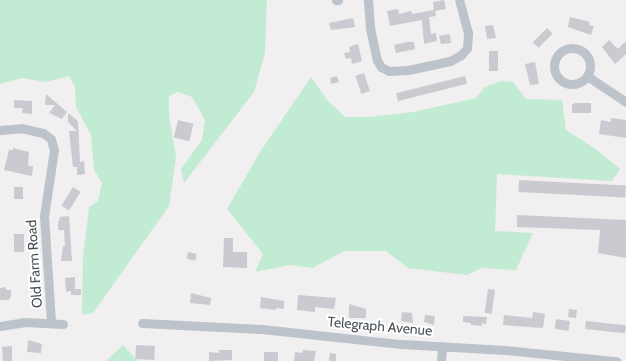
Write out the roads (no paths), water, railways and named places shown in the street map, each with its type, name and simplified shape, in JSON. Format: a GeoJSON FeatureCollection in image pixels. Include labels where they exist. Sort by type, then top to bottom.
{"type":"FeatureCollection","features":[{"type":"Feature","properties":{"kind":"street"},"geometry":{"type":"LineString","coordinates":[[368,0],[370,28],[377,60],[381,67],[389,72],[415,69],[450,61],[461,55],[467,48],[468,33],[459,0]]}},
{"type":"Feature","properties":{"kind":"street"},"geometry":{"type":"LineString","coordinates":[[570,47],[583,51],[590,63],[587,76],[575,84],[562,80],[554,68],[558,55],[570,47]]}},
{"type":"Feature","properties":{"kind":"street"},"geometry":{"type":"LineString","coordinates":[[587,76],[626,102]]}},
{"type":"Feature","properties":{"kind":"street","name":"Old Farm Road"},"geometry":{"type":"LineString","coordinates":[[0,130],[21,128],[43,133],[51,139],[54,150],[44,222],[51,322]]}},
{"type":"Feature","properties":{"kind":"street"},"geometry":{"type":"LineString","coordinates":[[0,326],[51,322],[64,324]]}},
{"type":"Feature","properties":{"kind":"street","name":"Telegraph Avenue"},"geometry":{"type":"LineString","coordinates":[[142,323],[262,329],[401,344],[442,346],[616,361]]}},
{"type":"Feature","properties":{"kind":"street"},"geometry":{"type":"LineString","coordinates":[[441,361],[442,346]]}}]}
